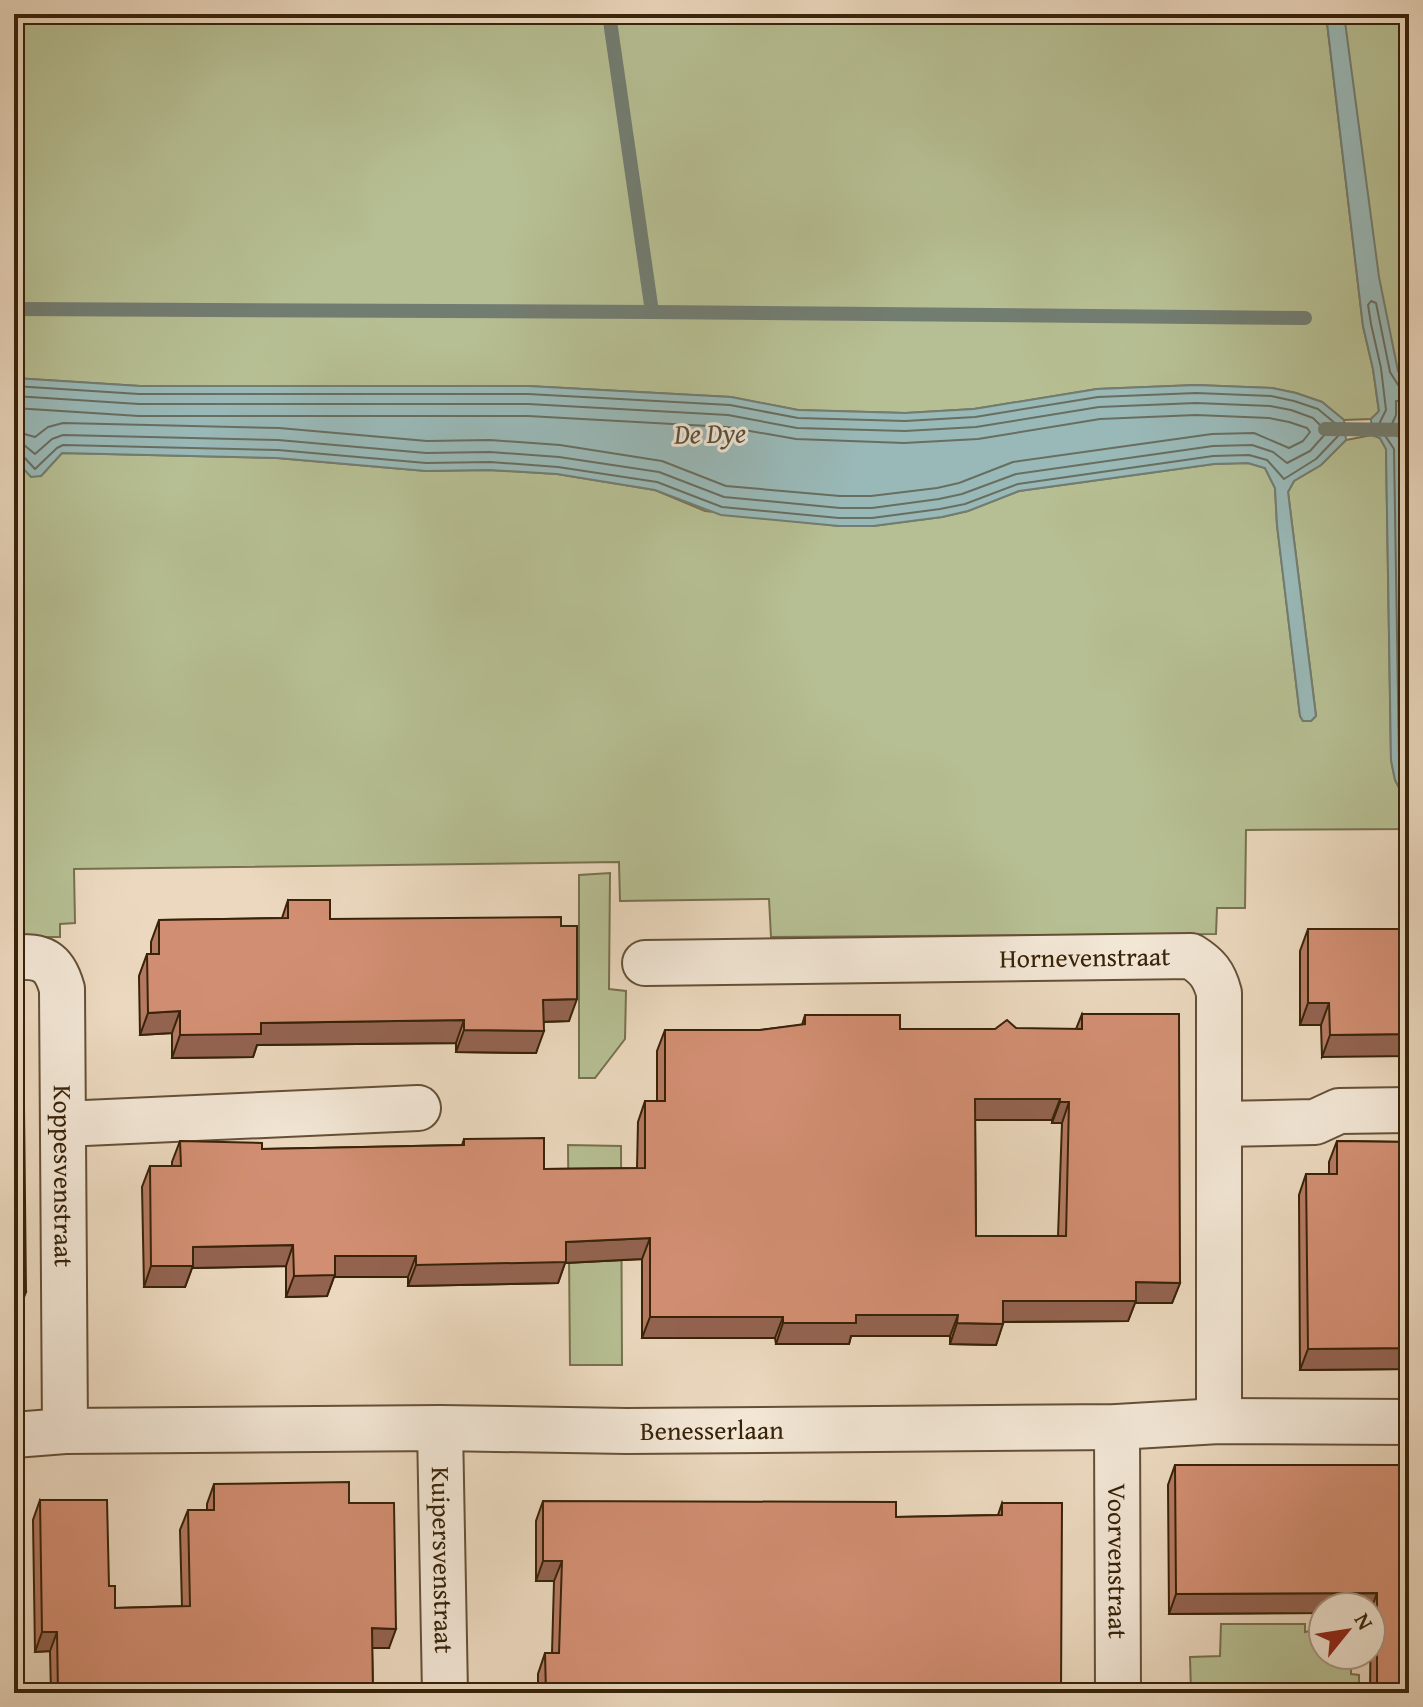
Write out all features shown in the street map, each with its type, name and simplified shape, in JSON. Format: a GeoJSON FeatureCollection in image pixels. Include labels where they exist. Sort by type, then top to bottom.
{"type":"FeatureCollection","features":[{"type":"Feature","properties":{"kind":"street","name":"Koppesvenstraat"},"geometry":{"type":"LineString","coordinates":[[14,957],[34,956],[45,961],[59,978],[62,989],[65,1431]]}},
{"type":"Feature","properties":{"kind":"street","name":"Hornevenstraat"},"geometry":{"type":"LineString","coordinates":[[645,963],[1191,956],[1207,966],[1215,977],[1219,993],[1219,1421]]}},
{"type":"Feature","properties":{"kind":"street"},"geometry":{"type":"LineString","coordinates":[[63,1124],[418,1108]]}},
{"type":"Feature","properties":{"kind":"street"},"geometry":{"type":"LineString","coordinates":[[1220,1124],[1315,1122],[1339,1111],[1409,1110]]}},
{"type":"Feature","properties":{"kind":"street","name":"Benesserlaan"},"geometry":{"type":"LineString","coordinates":[[14,1435],[65,1431],[440,1428],[627,1431],[1117,1427],[1219,1421],[1409,1422]]}},
{"type":"Feature","properties":{"kind":"street","name":"Voorvenstraat"},"geometry":{"type":"LineString","coordinates":[[1117,1427],[1118,1693]]}},
{"type":"Feature","properties":{"kind":"street","name":"Kuipersvenstraat"},"geometry":{"type":"LineString","coordinates":[[440,1428],[445,1693]]}},
{"type":"Feature","properties":{"kind":"green space"},"geometry":{"type":"Polygon","coordinates":[[[14,14],[1326,14],[1363,326],[1379,412],[1371,419],[1344,420],[1322,402],[1296,393],[1272,388],[1196,385],[1097,389],[974,409],[905,413],[798,410],[731,397],[528,386],[140,386],[14,378],[14,14]]]}},
{"type":"Feature","properties":{"kind":"green space"},"geometry":{"type":"Polygon","coordinates":[[[1336,14],[1409,14],[1409,391],[1395,389],[1336,14]]]}},
{"type":"Feature","properties":{"kind":"green space"},"geometry":{"type":"Polygon","coordinates":[[[1372,435],[1380,438],[1386,449],[1391,760],[1395,780],[1409,807],[1409,829],[1246,830],[1245,908],[1217,908],[1216,934],[771,937],[769,899],[620,901],[619,862],[74,869],[75,923],[60,924],[60,937],[14,937],[14,454],[19,464],[41,476],[62,453],[277,458],[426,471],[489,470],[557,474],[655,490],[705,511],[839,526],[873,526],[942,517],[968,511],[1019,491],[1214,464],[1248,463],[1265,468],[1275,488],[1300,716],[1303,721],[1311,721],[1316,716],[1288,492],[1294,481],[1321,465],[1346,440],[1372,435]]]}},
{"type":"Feature","properties":{"kind":"green space"},"geometry":{"type":"Polygon","coordinates":[[[610,873],[609,989],[626,991],[625,1039],[595,1078],[579,1078],[579,875],[610,873]]]}},
{"type":"Feature","properties":{"kind":"green space"},"geometry":{"type":"Polygon","coordinates":[[[568,1145],[621,1146],[622,1365],[570,1365],[568,1145]]]}},
{"type":"Feature","properties":{"kind":"green space"},"geometry":{"type":"Polygon","coordinates":[[[1221,1624],[1305,1624],[1307,1671],[1351,1671],[1351,1674],[1359,1675],[1359,1693],[1191,1693],[1190,1657],[1220,1656],[1221,1624]]]}},
{"type":"Feature","properties":{"kind":"water"},"geometry":{"type":"Polygon","coordinates":[[[1326,14],[1344,14],[1379,277],[1398,371],[1409,384],[1409,807],[1395,780],[1391,760],[1386,449],[1380,438],[1372,435],[1371,419],[1379,411],[1363,326],[1326,14]]]}},
{"type":"Feature","properties":{"kind":"water"},"geometry":{"type":"Polygon","coordinates":[[[14,378],[140,386],[528,386],[731,397],[798,410],[905,413],[974,409],[1097,389],[1196,385],[1272,388],[1296,393],[1322,402],[1344,420],[1346,440],[1321,465],[1294,481],[1288,492],[1316,716],[1311,721],[1303,721],[1300,716],[1275,488],[1265,468],[1248,463],[1214,464],[1019,491],[968,511],[873,526],[839,526],[721,515],[655,490],[557,474],[489,470],[426,471],[277,458],[62,453],[41,476],[31,477],[14,454],[14,378]]]}},
{"type":"Feature","properties":{"kind":"building"},"geometry":{"type":"Polygon","coordinates":[[[288,900],[330,900],[330,919],[561,917],[561,926],[577,926],[577,999],[543,1000],[544,1031],[464,1030],[464,1020],[261,1023],[261,1034],[180,1035],[180,1011],[148,1013],[147,954],[159,954],[159,920],[288,918],[288,900]]]}},
{"type":"Feature","properties":{"kind":"building"},"geometry":{"type":"Polygon","coordinates":[[[1308,929],[1409,929],[1409,1034],[1330,1035],[1329,1003],[1308,1003],[1308,929]]]}},
{"type":"Feature","properties":{"kind":"building"},"geometry":{"type":"Polygon","coordinates":[[[1082,1014],[1179,1014],[1180,1283],[1136,1282],[1136,1301],[1003,1301],[1003,1324],[957,1323],[958,1315],[856,1315],[856,1323],[783,1323],[783,1317],[650,1317],[650,1238],[566,1242],[566,1262],[416,1265],[416,1256],[335,1256],[335,1275],[294,1276],[293,1245],[193,1247],[193,1266],[151,1266],[150,1166],[181,1166],[180,1141],[262,1143],[262,1149],[464,1145],[464,1139],[544,1138],[544,1169],[645,1168],[645,1101],[665,1101],[665,1030],[760,1030],[805,1024],[805,1015],[900,1015],[900,1029],[995,1029],[1007,1020],[1016,1028],[1082,1029],[1082,1014]],[[975,1099],[976,1236],[1066,1236],[1069,1102],[1060,1102],[1060,1099],[975,1099]]]}},
{"type":"Feature","properties":{"kind":"building"},"geometry":{"type":"Polygon","coordinates":[[[14,1016],[23,1016],[26,1292],[14,1292],[14,1016]]]}},
{"type":"Feature","properties":{"kind":"building"},"geometry":{"type":"Polygon","coordinates":[[[1337,1141],[1409,1142],[1409,1348],[1308,1349],[1306,1174],[1337,1174],[1337,1141]]]}},
{"type":"Feature","properties":{"kind":"building"},"geometry":{"type":"Polygon","coordinates":[[[1175,1465],[1409,1465],[1409,1693],[1377,1693],[1377,1671],[1387,1671],[1387,1591],[1176,1594],[1175,1465]]]}},
{"type":"Feature","properties":{"kind":"building"},"geometry":{"type":"Polygon","coordinates":[[[349,1482],[349,1503],[394,1503],[396,1629],[372,1628],[373,1693],[58,1693],[57,1632],[42,1632],[40,1500],[107,1500],[109,1586],[115,1586],[115,1608],[190,1606],[188,1510],[214,1510],[214,1484],[349,1482]]]}},
{"type":"Feature","properties":{"kind":"building"},"geometry":{"type":"Polygon","coordinates":[[[543,1501],[896,1502],[896,1517],[1002,1515],[1002,1503],[1062,1503],[1061,1693],[546,1693],[545,1653],[559,1653],[562,1561],[543,1561],[543,1501]]]}},
{"type":"Feature","properties":{"kind":"waterway"},"geometry":{"type":"LineString","coordinates":[[14,309],[652,312],[609,14]]}},
{"type":"Feature","properties":{"kind":"waterway"},"geometry":{"type":"LineString","coordinates":[[652,312],[1305,318]]}},
{"type":"Feature","properties":{"kind":"waterway","name":"De Dye"},"geometry":{"type":"LineString","coordinates":[[1325,429],[1409,430]]}}]}
